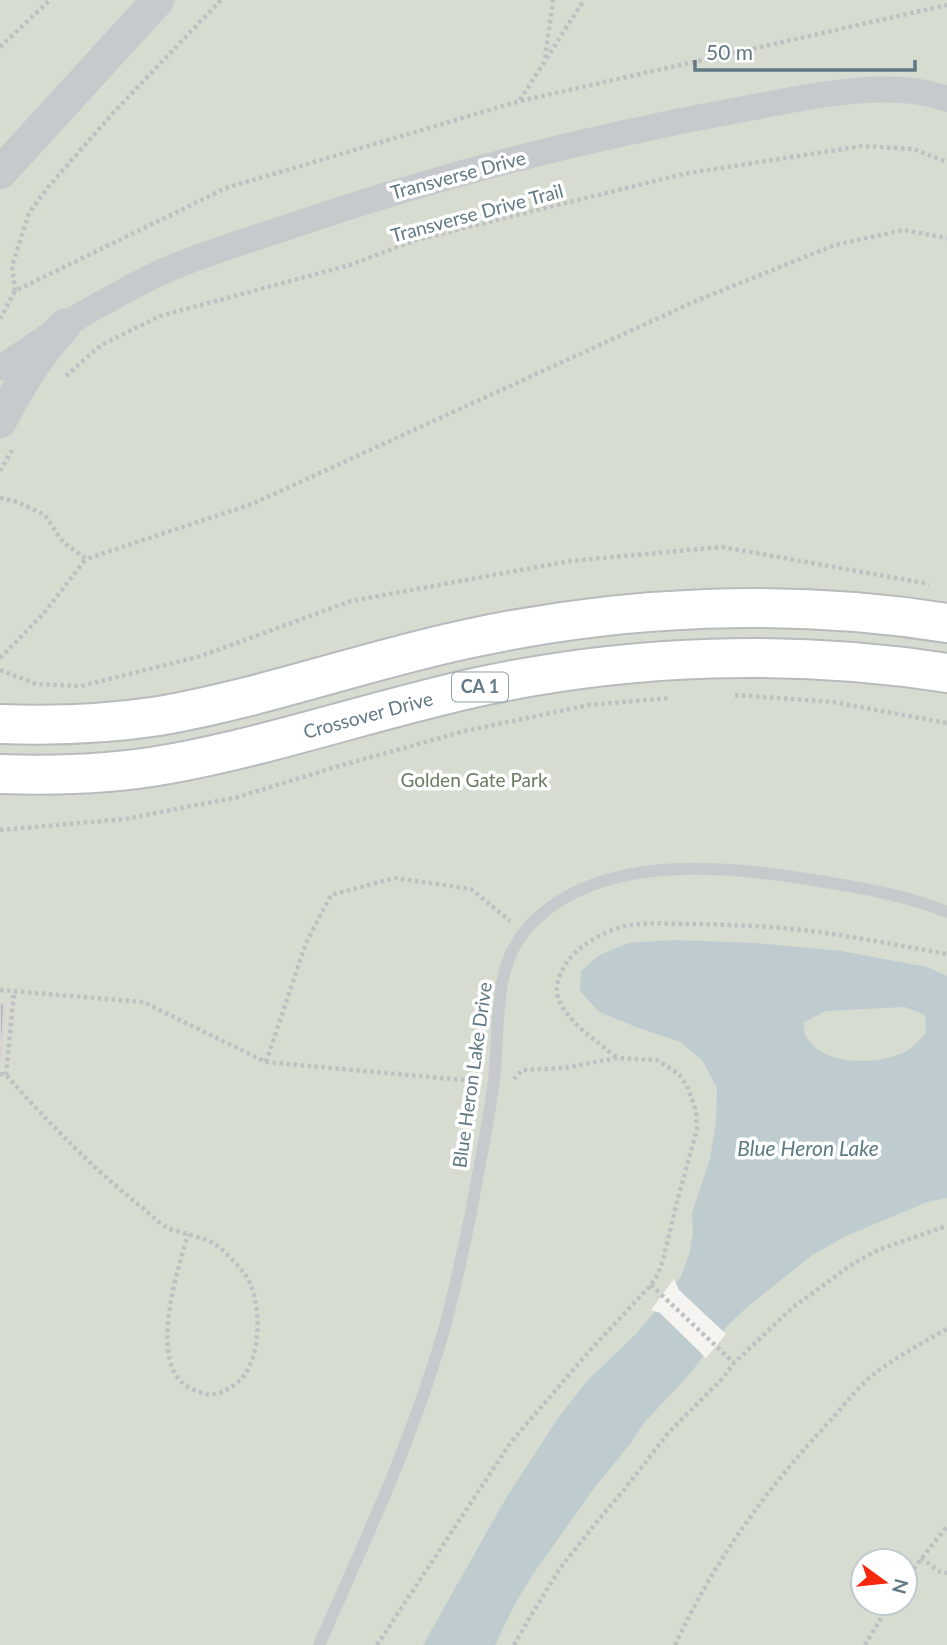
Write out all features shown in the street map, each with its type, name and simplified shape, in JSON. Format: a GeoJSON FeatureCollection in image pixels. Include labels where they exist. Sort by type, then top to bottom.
{"type":"FeatureCollection","features":[{"type":"Feature","properties":{"kind":"highway"},"geometry":{"type":"LineString","coordinates":[[0,724],[59,725],[125,720],[181,711],[467,639],[582,619],[659,612],[777,609],[860,613],[947,623]]}},
{"type":"Feature","properties":{"kind":"highway","name":"Crossover Drive"},"geometry":{"type":"LineString","coordinates":[[7,776],[96,773],[167,764],[238,750],[477,688],[553,673],[612,666],[700,659],[802,659],[947,673]]}},
{"type":"Feature","properties":{"kind":"highway"},"geometry":{"type":"LineString","coordinates":[[0,702],[20,713],[59,725]]}},
{"type":"Feature","properties":{"kind":"street"},"geometry":{"type":"LineString","coordinates":[[0,173],[158,0]]}},
{"type":"Feature","properties":{"kind":"street","name":"Transverse Drive"},"geometry":{"type":"LineString","coordinates":[[0,368],[65,325],[137,284],[176,266],[340,209],[461,173],[632,130],[817,96],[885,89],[945,97]]}},
{"type":"Feature","properties":{"kind":"street"},"geometry":{"type":"LineString","coordinates":[[9,431],[25,377],[65,325]]}},
{"type":"Feature","properties":{"kind":"lane","name":"Blue Heron Lake Drive"},"geometry":{"type":"LineString","coordinates":[[319,1645],[400,1458],[443,1333],[459,1269],[492,1095],[504,978],[511,954],[524,933],[539,916],[581,890],[602,881],[658,870],[716,869],[805,878],[911,900],[947,912]]}},
{"type":"Feature","properties":{"kind":"path"},"geometry":{"type":"LineString","coordinates":[[0,47],[50,0]]}},
{"type":"Feature","properties":{"kind":"path"},"geometry":{"type":"LineString","coordinates":[[0,319],[15,291],[12,266],[29,213],[113,113],[220,0]]}},
{"type":"Feature","properties":{"kind":"path"},"geometry":{"type":"LineString","coordinates":[[545,61],[553,0]]}},
{"type":"Feature","properties":{"kind":"path"},"geometry":{"type":"LineString","coordinates":[[520,101],[584,0]]}},
{"type":"Feature","properties":{"kind":"path"},"geometry":{"type":"LineString","coordinates":[[15,291],[226,188],[520,101],[947,5]]}},
{"type":"Feature","properties":{"kind":"path","name":"Transverse Drive Trail"},"geometry":{"type":"LineString","coordinates":[[61,380],[101,345],[160,316],[350,265],[416,240],[683,174],[862,146],[913,149],[947,162]]}},
{"type":"Feature","properties":{"kind":"path"},"geometry":{"type":"LineString","coordinates":[[0,658],[44,612],[86,559],[252,505],[698,300],[835,245],[903,230],[947,238]]}},
{"type":"Feature","properties":{"kind":"path"},"geometry":{"type":"LineString","coordinates":[[0,471],[9,431]]}},
{"type":"Feature","properties":{"kind":"path"},"geometry":{"type":"LineString","coordinates":[[0,498],[18,502],[45,515],[63,542],[86,559]]}},
{"type":"Feature","properties":{"kind":"path"},"geometry":{"type":"LineString","coordinates":[[726,695],[834,702],[947,723]]}},
{"type":"Feature","properties":{"kind":"path"},"geometry":{"type":"LineString","coordinates":[[0,830],[125,819],[226,800],[465,731],[589,705],[671,698]]}},
{"type":"Feature","properties":{"kind":"path"},"geometry":{"type":"LineString","coordinates":[[266,1062],[306,943],[331,895],[394,878],[471,889],[524,933]]}},
{"type":"Feature","properties":{"kind":"path"},"geometry":{"type":"LineString","coordinates":[[617,1058],[567,1013],[557,996],[557,985],[562,970],[573,954],[611,931],[630,925],[723,925],[810,930],[947,954]]}},
{"type":"Feature","properties":{"kind":"path"},"geometry":{"type":"LineString","coordinates":[[0,990],[143,1002],[266,1062],[478,1082]]}},
{"type":"Feature","properties":{"kind":"path"},"geometry":{"type":"LineString","coordinates":[[14,992],[3,1075],[109,1181],[168,1228],[188,1234],[213,1243],[246,1275],[255,1301],[257,1342],[252,1362],[244,1377],[229,1390],[214,1395],[198,1392],[184,1385],[171,1365],[167,1350],[173,1293],[188,1234]]}},
{"type":"Feature","properties":{"kind":"path"},"geometry":{"type":"LineString","coordinates":[[377,1645],[511,1442],[659,1274],[695,1141],[696,1110],[687,1086],[679,1074],[657,1060],[617,1058],[564,1068],[522,1070],[509,1085]]}},
{"type":"Feature","properties":{"kind":"path"},"geometry":{"type":"LineString","coordinates":[[514,1645],[561,1567],[669,1432],[722,1379],[732,1361],[792,1308],[854,1263],[889,1245],[947,1226]]}},
{"type":"Feature","properties":{"kind":"path"},"geometry":{"type":"LineString","coordinates":[[651,1285],[732,1361]]}},
{"type":"Feature","properties":{"kind":"path"},"geometry":{"type":"LineString","coordinates":[[675,1645],[716,1569],[771,1487],[793,1460],[874,1375],[897,1358],[947,1329]]}},
{"type":"Feature","properties":{"kind":"path"},"geometry":{"type":"LineString","coordinates":[[919,1561],[947,1526]]}},
{"type":"Feature","properties":{"kind":"path"},"geometry":{"type":"LineString","coordinates":[[921,1558],[940,1572],[947,1573]]}},
{"type":"Feature","properties":{"kind":"path"},"geometry":{"type":"LineString","coordinates":[[865,1645],[882,1617]]}},
{"type":"Feature","properties":{"kind":"green space","name":"Golden Gate Park"},"geometry":{"type":"Polygon","coordinates":[[[0,0],[947,0],[947,1645],[0,1645],[0,0]]]}},
{"type":"Feature","properties":{"kind":"water","name":"Blue Heron Lake"},"geometry":{"type":"Polygon","coordinates":[[[675,940],[756,943],[841,951],[927,967],[947,976],[947,1198],[927,1202],[844,1237],[811,1256],[727,1326],[687,1377],[644,1423],[592,1491],[532,1576],[495,1645],[423,1645],[506,1498],[558,1418],[586,1382],[636,1334],[658,1308],[681,1276],[689,1255],[693,1234],[692,1213],[710,1159],[716,1122],[717,1088],[702,1060],[680,1042],[599,1012],[580,991],[581,971],[598,956],[628,943],[675,940]],[[905,1007],[826,1011],[804,1022],[804,1031],[807,1038],[826,1054],[839,1059],[867,1061],[894,1056],[911,1048],[926,1033],[925,1015],[905,1007]]]}},
{"type":"Feature","properties":{"kind":"pier"},"geometry":{"type":"Polygon","coordinates":[[[674,1279],[679,1290],[726,1334],[706,1358],[660,1313],[651,1310],[674,1279]]]}},
{"type":"Feature","properties":{"kind":"building"},"geometry":{"type":"Polygon","coordinates":[[[0,1004],[4,1004],[1,1060],[0,1060],[0,1004]]]}}]}
